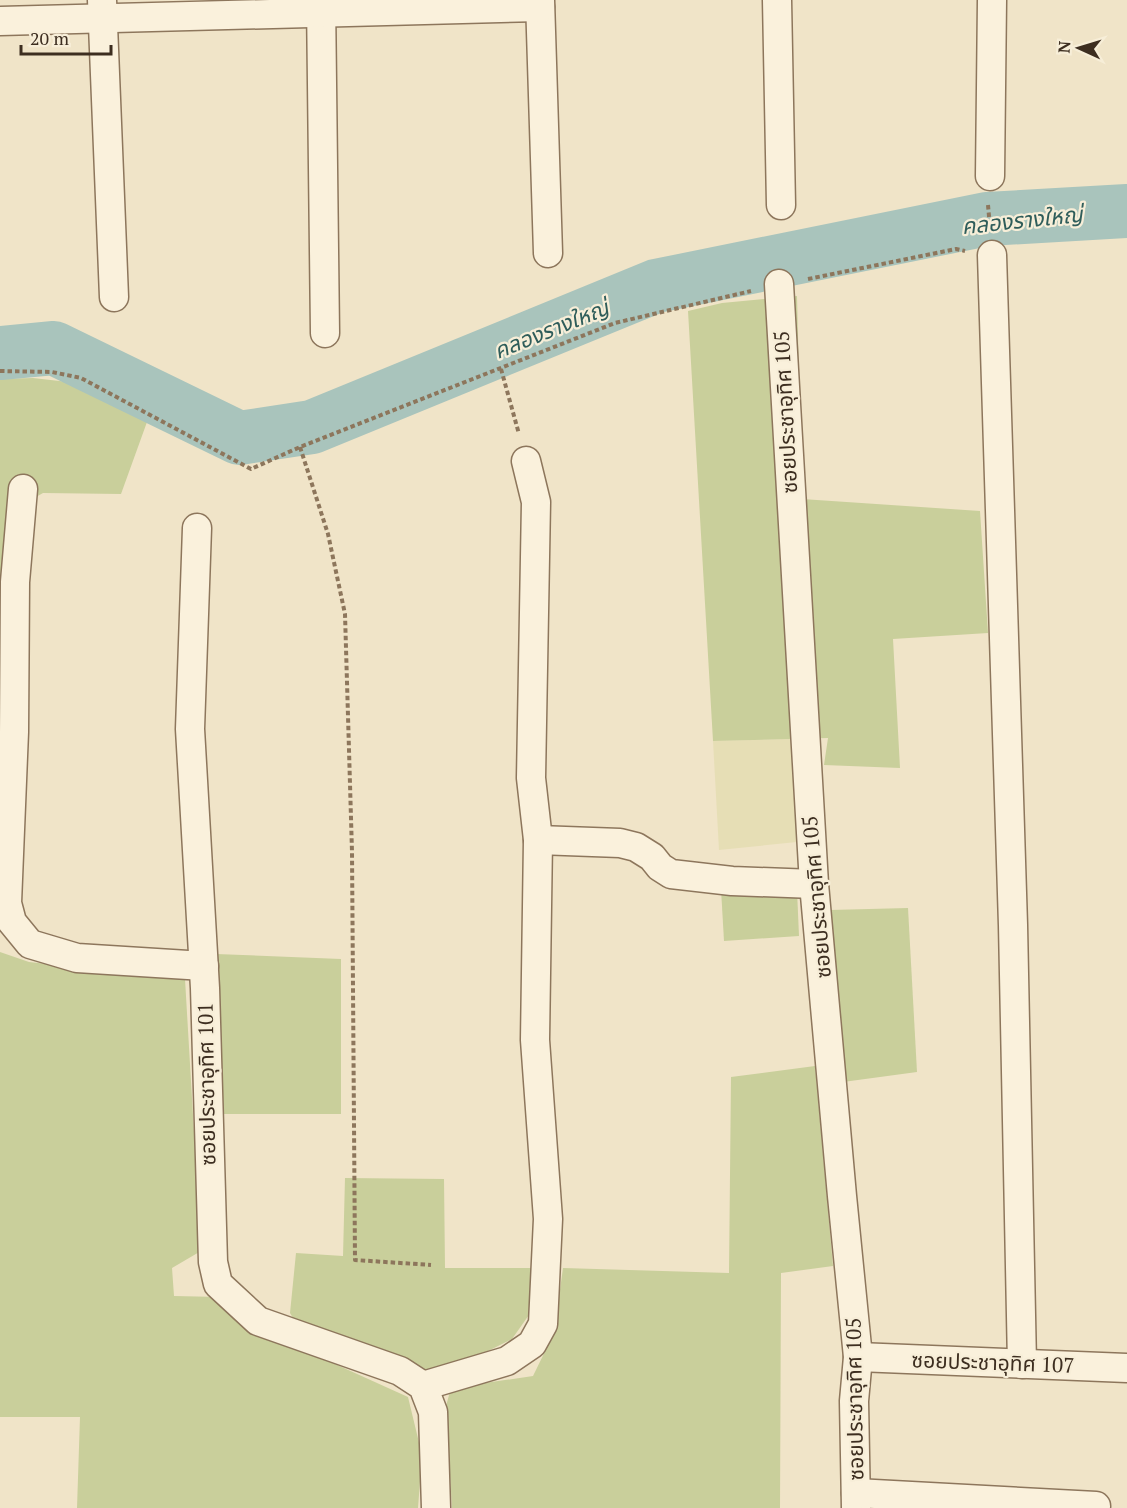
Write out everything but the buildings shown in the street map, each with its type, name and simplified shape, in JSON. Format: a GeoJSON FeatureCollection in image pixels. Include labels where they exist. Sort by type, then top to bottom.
{"type":"FeatureCollection","features":[{"type":"Feature","properties":{"kind":"street"},"geometry":{"type":"LineString","coordinates":[[777,0],[781,205]]}},
{"type":"Feature","properties":{"kind":"street"},"geometry":{"type":"LineString","coordinates":[[990,176],[992,0]]}},
{"type":"Feature","properties":{"kind":"street"},"geometry":{"type":"LineString","coordinates":[[0,21],[102,9],[540,4],[548,253]]}},
{"type":"Feature","properties":{"kind":"street"},"geometry":{"type":"LineString","coordinates":[[320,7],[325,333]]}},
{"type":"Feature","properties":{"kind":"street"},"geometry":{"type":"LineString","coordinates":[[102,9],[114,297]]}},
{"type":"Feature","properties":{"kind":"street"},"geometry":{"type":"LineString","coordinates":[[992,259],[1013,913],[1022,1364]]}},
{"type":"Feature","properties":{"kind":"street","name":"ซอยประชาอุทิศ 105"},"geometry":{"type":"LineString","coordinates":[[779,284],[814,884],[858,1357],[854,1401],[856,1500]]}},
{"type":"Feature","properties":{"kind":"street"},"geometry":{"type":"LineString","coordinates":[[436,1508],[433,1412],[423,1386],[507,1360],[532,1344],[543,1324],[548,1219],[536,1040],[537,840],[531,778],[536,502],[526,461]]}},
{"type":"Feature","properties":{"kind":"street"},"geometry":{"type":"LineString","coordinates":[[23,489],[15,582],[14,732],[7,903],[12,922],[30,944],[77,958],[204,966]]}},
{"type":"Feature","properties":{"kind":"street","name":"ซอยประชาอุทิศ 101"},"geometry":{"type":"LineString","coordinates":[[197,528],[190,729],[204,966],[213,1262],[218,1284],[258,1321],[400,1371],[423,1386]]}},
{"type":"Feature","properties":{"kind":"street"},"geometry":{"type":"LineString","coordinates":[[537,840],[620,843],[636,847],[652,857],[660,867],[671,874],[732,881],[814,884]]}},
{"type":"Feature","properties":{"kind":"street","name":"ซอยประชาอุทิศ 107"},"geometry":{"type":"LineString","coordinates":[[858,1357],[1127,1368]]}},
{"type":"Feature","properties":{"kind":"street"},"geometry":{"type":"LineString","coordinates":[[856,1500],[1096,1506]]}},
{"type":"Feature","properties":{"kind":"path"},"geometry":{"type":"LineString","coordinates":[[0,371],[52,372],[81,378],[251,469],[300,447],[615,324],[779,284],[956,249],[992,259]]}},
{"type":"Feature","properties":{"kind":"path"},"geometry":{"type":"LineString","coordinates":[[501,369],[526,461]]}},
{"type":"Feature","properties":{"kind":"path"},"geometry":{"type":"LineString","coordinates":[[300,447],[328,534],[345,614],[352,852],[355,1260],[431,1265]]}},
{"type":"Feature","properties":{"kind":"shaded area"},"geometry":{"type":"Polygon","coordinates":[[[792,739],[797,842],[719,850],[713,741],[792,739]]]}},
{"type":"Feature","properties":{"kind":"green space"},"geometry":{"type":"Polygon","coordinates":[[[797,296],[802,499],[980,511],[988,633],[893,639],[900,768],[824,765],[828,738],[713,741],[688,311],[722,303],[797,296]]]}},
{"type":"Feature","properties":{"kind":"green space"},"geometry":{"type":"Polygon","coordinates":[[[33,378],[77,383],[147,422],[121,494],[43,493],[6,514],[0,736],[0,379],[33,378]]]}},
{"type":"Feature","properties":{"kind":"green space"},"geometry":{"type":"Polygon","coordinates":[[[721,889],[797,890],[799,936],[724,941],[721,889]]]}},
{"type":"Feature","properties":{"kind":"green space"},"geometry":{"type":"Polygon","coordinates":[[[908,908],[917,1072],[843,1082],[830,910],[908,908]]]}},
{"type":"Feature","properties":{"kind":"green space"},"geometry":{"type":"Polygon","coordinates":[[[0,952],[29,962],[185,979],[201,1251],[172,1268],[174,1296],[220,1297],[293,1345],[408,1397],[422,1455],[418,1508],[77,1508],[80,1417],[0,1417],[0,952]]]}},
{"type":"Feature","properties":{"kind":"green space"},"geometry":{"type":"Polygon","coordinates":[[[216,954],[341,959],[341,1114],[216,1114],[216,954]]]}},
{"type":"Feature","properties":{"kind":"green space"},"geometry":{"type":"Polygon","coordinates":[[[815,1066],[833,1266],[781,1273],[780,1508],[452,1508],[446,1406],[451,1388],[533,1376],[554,1333],[563,1268],[729,1273],[731,1077],[815,1066]]]}},
{"type":"Feature","properties":{"kind":"green space"},"geometry":{"type":"Polygon","coordinates":[[[345,1178],[444,1179],[445,1268],[536,1268],[536,1305],[512,1339],[476,1357],[430,1371],[401,1365],[299,1328],[290,1313],[296,1253],[343,1256],[345,1178]]]}},
{"type":"Feature","properties":{"kind":"waterway","name":"คลองรางใหญ่"},"geometry":{"type":"LineString","coordinates":[[0,353],[54,348],[239,438],[312,427],[656,286],[987,219],[1127,211]]}}]}
